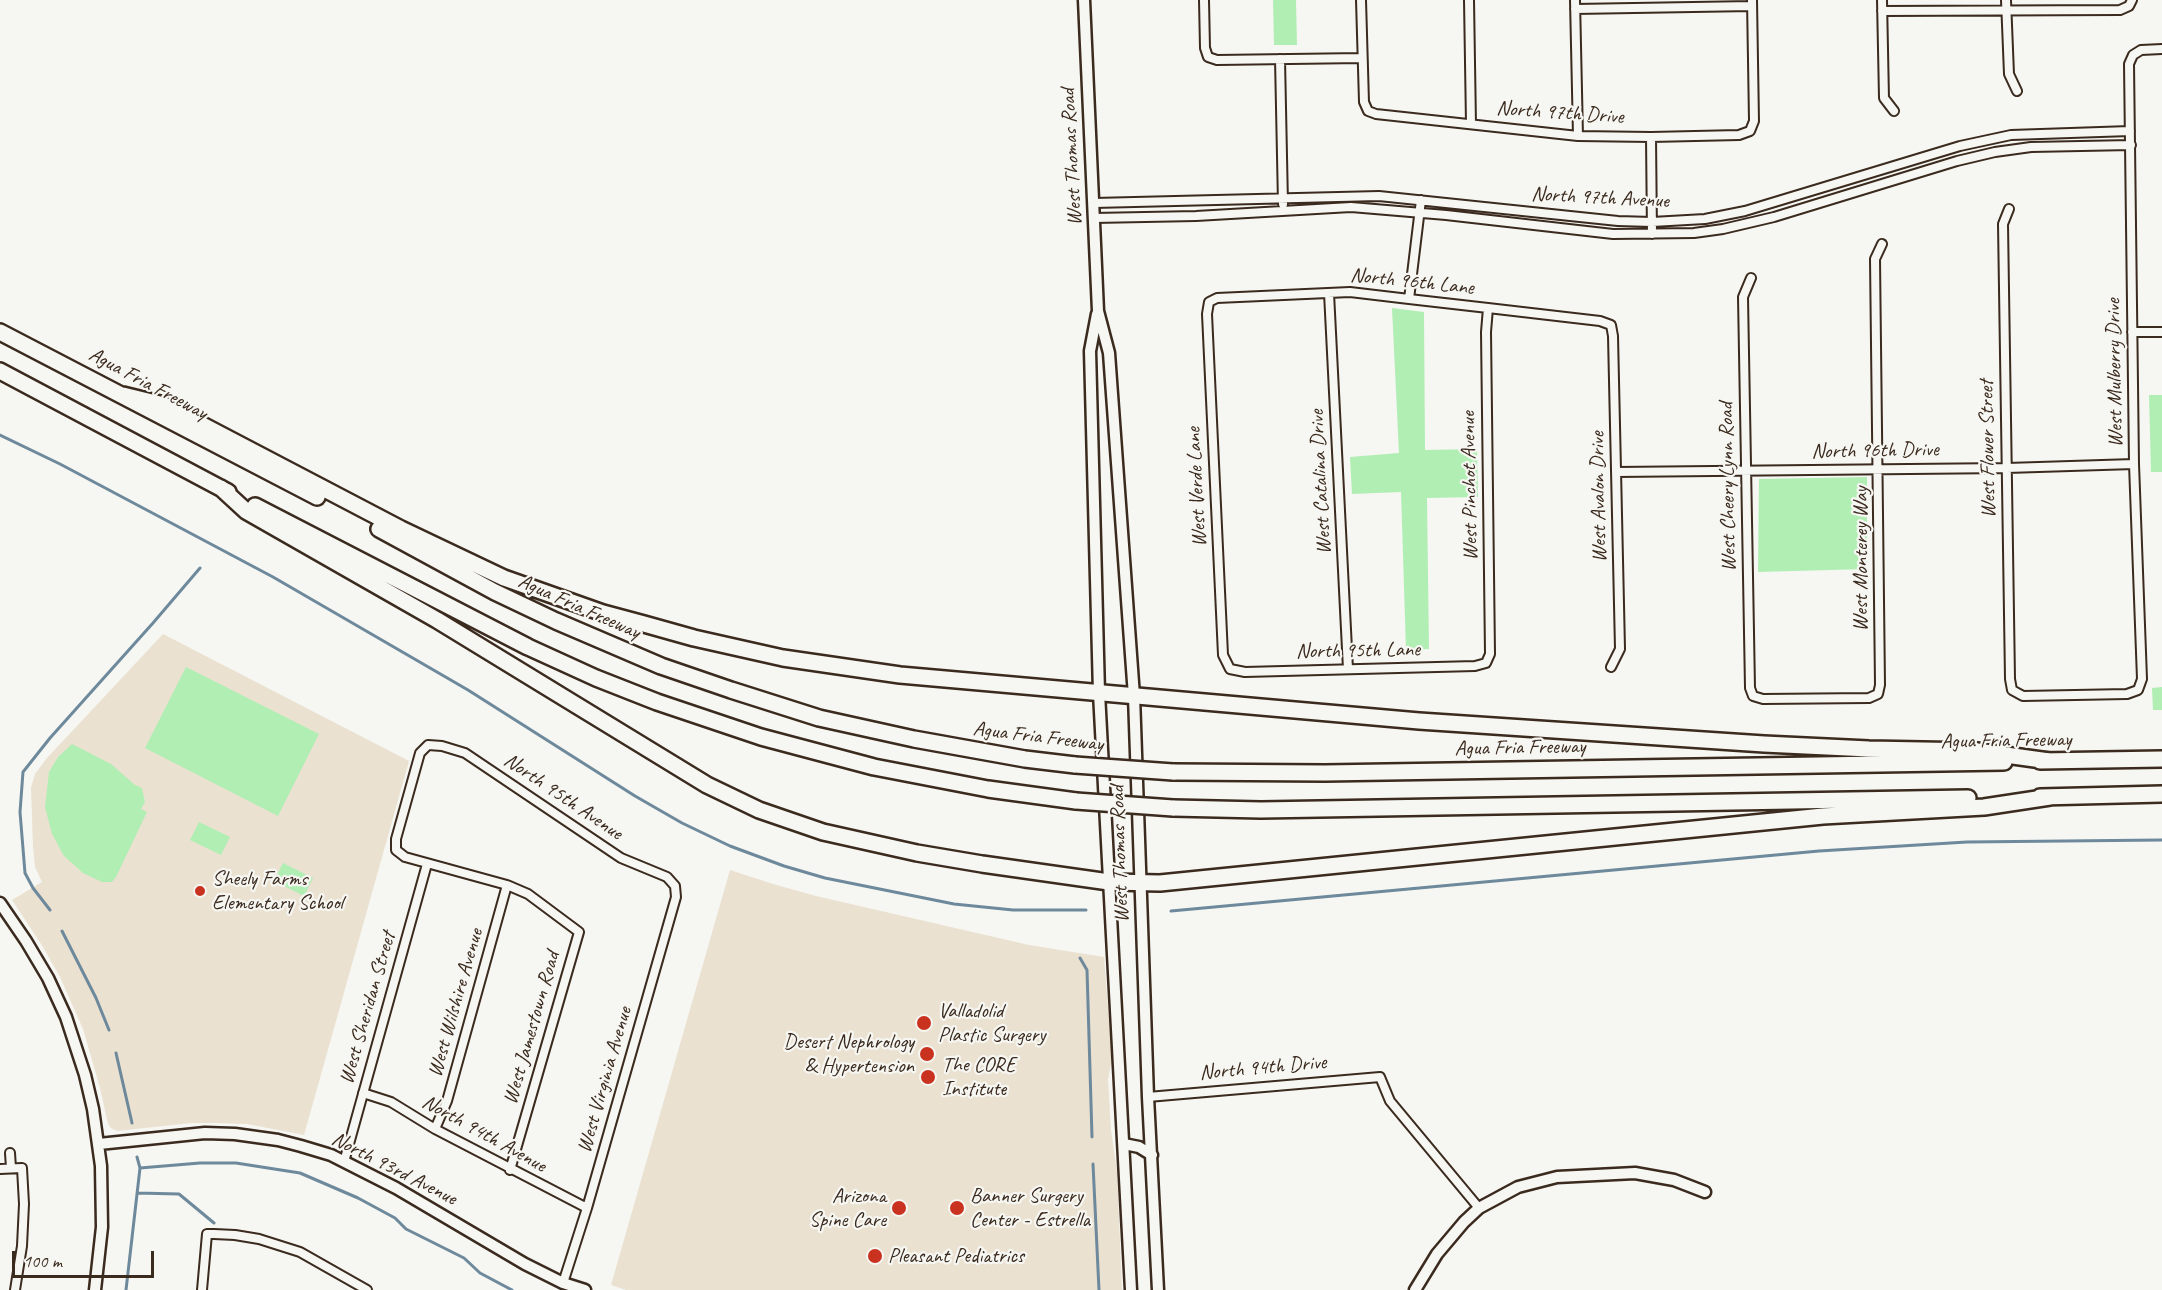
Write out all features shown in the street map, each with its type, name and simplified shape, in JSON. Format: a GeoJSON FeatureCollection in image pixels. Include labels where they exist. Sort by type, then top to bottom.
{"type":"FeatureCollection","features":[{"type":"Feature","properties":{"kind":"highway","name":"Agua Fria Freeway"},"geometry":{"type":"LineString","coordinates":[[0,332],[495,592],[582,633],[661,666],[758,699],[851,725],[957,748],[1075,765],[1173,772],[1325,773],[2162,759]]}},
{"type":"Feature","properties":{"kind":"highway"},"geometry":{"type":"LineString","coordinates":[[0,371],[528,647],[596,678],[657,702],[771,740],[874,767],[988,789],[1077,801],[1173,808],[1251,810],[2162,794]]}},
{"type":"Feature","properties":{"kind":"highway"},"geometry":{"type":"LineString","coordinates":[[123,395],[165,405],[329,492],[466,561],[524,586],[603,613],[694,638],[783,658],[900,675],[1440,723],[1764,744],[1880,750],[1977,751],[2049,761]]}},
{"type":"Feature","properties":{"kind":"highway"},"geometry":{"type":"LineString","coordinates":[[221,488],[246,512],[437,620],[707,785],[759,810],[823,832],[907,851],[982,864],[1109,882],[1141,884],[1792,818],[1984,807],[2050,797]]}},
{"type":"Feature","properties":{"kind":"main road","name":"West Thomas Road"},"geometry":{"type":"LineString","coordinates":[[1084,0],[1098,311],[1090,351],[1099,693],[1131,1290]]}},
{"type":"Feature","properties":{"kind":"main road","name":"West Thomas Road"},"geometry":{"type":"LineString","coordinates":[[1098,311],[1110,352],[1116,474],[1134,696],[1148,1097],[1158,1290]]}},
{"type":"Feature","properties":{"kind":"main road"},"geometry":{"type":"LineString","coordinates":[[0,903],[42,968],[66,1017],[85,1075],[99,1144],[102,1227],[95,1290]]}},
{"type":"Feature","properties":{"kind":"main road","name":"North 93rd Avenue"},"geometry":{"type":"LineString","coordinates":[[99,1144],[172,1135],[235,1134],[278,1140],[331,1155],[396,1188],[525,1264],[563,1283],[585,1290]]}},
{"type":"Feature","properties":{"kind":"main road"},"geometry":{"type":"LineString","coordinates":[[1124,1144],[1139,1147],[1152,1155]]}},
{"type":"Feature","properties":{"kind":"main road"},"geometry":{"type":"LineString","coordinates":[[1415,1290],[1423,1284],[1446,1242],[1479,1208],[1506,1192],[1525,1185],[1545,1179],[1585,1174],[1648,1174],[1674,1180],[1705,1192]]}},
{"type":"Feature","properties":{"kind":"street"},"geometry":{"type":"LineString","coordinates":[[1204,0],[1205,48],[1208,57],[1217,60],[1362,58],[1361,0]]}},
{"type":"Feature","properties":{"kind":"street"},"geometry":{"type":"LineString","coordinates":[[1469,0],[1471,124]]}},
{"type":"Feature","properties":{"kind":"street"},"geometry":{"type":"LineString","coordinates":[[1575,0],[1578,136]]}},
{"type":"Feature","properties":{"kind":"street"},"geometry":{"type":"LineString","coordinates":[[1882,0],[1884,98],[1894,111]]}},
{"type":"Feature","properties":{"kind":"street"},"geometry":{"type":"LineString","coordinates":[[2007,0],[2009,74],[2017,90]]}},
{"type":"Feature","properties":{"kind":"street"},"geometry":{"type":"LineString","coordinates":[[1575,9],[1752,3]]}},
{"type":"Feature","properties":{"kind":"street","name":"North 97th Drive"},"geometry":{"type":"LineString","coordinates":[[1362,58],[1364,102],[1368,111],[1376,114],[1578,136],[1739,135],[1750,131],[1754,121],[1752,3]]}},
{"type":"Feature","properties":{"kind":"street"},"geometry":{"type":"LineString","coordinates":[[1882,11],[2120,10],[2131,3]]}},
{"type":"Feature","properties":{"kind":"street","name":"West Mulberry Drive"},"geometry":{"type":"LineString","coordinates":[[2012,690],[2023,696],[2127,694],[2138,690],[2142,679],[2134,464],[2129,64],[2133,55],[2141,50],[2162,49]]}},
{"type":"Feature","properties":{"kind":"street"},"geometry":{"type":"LineString","coordinates":[[1280,59],[1283,211]]}},
{"type":"Feature","properties":{"kind":"street","name":"North 97th Avenue"},"geometry":{"type":"LineString","coordinates":[[1094,203],[1379,196],[1561,216],[1652,222],[1705,219],[1745,211],[1960,146],[2011,135],[2130,131]]}},
{"type":"Feature","properties":{"kind":"street"},"geometry":{"type":"LineString","coordinates":[[1651,137],[1652,234]]}},
{"type":"Feature","properties":{"kind":"street","name":"North 97th Avenue"},"geometry":{"type":"LineString","coordinates":[[1095,218],[1351,207],[1419,212],[1613,234],[1694,233],[1774,217],[1957,161],[1995,152],[2031,147],[2131,145]]}},
{"type":"Feature","properties":{"kind":"street"},"geometry":{"type":"LineString","coordinates":[[1409,299],[1421,200]]}},
{"type":"Feature","properties":{"kind":"street","name":"West Flower Street"},"geometry":{"type":"LineString","coordinates":[[2009,209],[2003,224],[2012,690]]}},
{"type":"Feature","properties":{"kind":"street","name":"West Monterey Way"},"geometry":{"type":"LineString","coordinates":[[1753,696],[1763,699],[1869,698],[1878,694],[1880,685],[1875,259],[1882,244]]}},
{"type":"Feature","properties":{"kind":"street","name":"West Cheery Lynn Road"},"geometry":{"type":"LineString","coordinates":[[1751,278],[1743,297],[1750,687],[1753,696]]}},
{"type":"Feature","properties":{"kind":"street","name":"North 96th Lane"},"geometry":{"type":"LineString","coordinates":[[1209,302],[1217,298],[1350,292],[1600,321],[1611,325]]}},
{"type":"Feature","properties":{"kind":"street","name":"West Catalina Drive"},"geometry":{"type":"LineString","coordinates":[[1329,293],[1348,669]]}},
{"type":"Feature","properties":{"kind":"street","name":"West Verde Lane"},"geometry":{"type":"LineString","coordinates":[[1209,302],[1207,314],[1223,655],[1230,669]]}},
{"type":"Feature","properties":{"kind":"street","name":"West Pinchot Avenue"},"geometry":{"type":"LineString","coordinates":[[1486,663],[1490,654],[1486,332],[1488,308]]}},
{"type":"Feature","properties":{"kind":"street","name":"West Avalon Drive"},"geometry":{"type":"LineString","coordinates":[[1611,325],[1620,649],[1611,667]]}},
{"type":"Feature","properties":{"kind":"street"},"geometry":{"type":"LineString","coordinates":[[2132,332],[2162,332]]}},
{"type":"Feature","properties":{"kind":"street","name":"North 96th Drive"},"geometry":{"type":"LineString","coordinates":[[1616,472],[2007,468],[2134,464]]}},
{"type":"Feature","properties":{"kind":"street","name":"North 95th Lane"},"geometry":{"type":"LineString","coordinates":[[1230,669],[1245,672],[1474,666],[1486,663]]}},
{"type":"Feature","properties":{"kind":"street","name":"North 95th Avenue"},"geometry":{"type":"LineString","coordinates":[[427,864],[405,857],[396,850],[396,839],[420,753],[428,745],[442,746],[465,753],[621,858],[667,877],[675,885]]}},
{"type":"Feature","properties":{"kind":"street"},"geometry":{"type":"LineString","coordinates":[[427,864],[507,885]]}},
{"type":"Feature","properties":{"kind":"street","name":"West Sheridan Street"},"geometry":{"type":"LineString","coordinates":[[344,1162],[427,864]]}},
{"type":"Feature","properties":{"kind":"street","name":"West Jamestown Road"},"geometry":{"type":"LineString","coordinates":[[507,885],[528,894],[579,932],[510,1170]]}},
{"type":"Feature","properties":{"kind":"street","name":"West Wilshire Avenue"},"geometry":{"type":"LineString","coordinates":[[435,1129],[447,1101],[507,885]]}},
{"type":"Feature","properties":{"kind":"street","name":"West Virginia Avenue"},"geometry":{"type":"LineString","coordinates":[[563,1283],[587,1208],[676,897],[675,885]]}},
{"type":"Feature","properties":{"kind":"street","name":"North 94th Drive"},"geometry":{"type":"LineString","coordinates":[[1148,1097],[1359,1077],[1380,1077],[1390,1101],[1479,1208]]}},
{"type":"Feature","properties":{"kind":"street","name":"North 94th Avenue"},"geometry":{"type":"LineString","coordinates":[[363,1093],[391,1102],[510,1170],[587,1208]]}},
{"type":"Feature","properties":{"kind":"street"},"geometry":{"type":"LineString","coordinates":[[10,1153],[11,1168]]}},
{"type":"Feature","properties":{"kind":"street"},"geometry":{"type":"LineString","coordinates":[[0,1169],[22,1167],[24,1204],[22,1246],[15,1290]]}},
{"type":"Feature","properties":{"kind":"street"},"geometry":{"type":"LineString","coordinates":[[202,1290],[207,1234],[235,1235],[276,1244],[316,1260],[367,1290]]}},
{"type":"Feature","properties":{"kind":"shaded area","name":"Sheely Farms Elementary School"},"geometry":{"type":"Polygon","coordinates":[[[163,634],[409,761],[304,1135],[247,1124],[191,1123],[117,1131],[111,1128],[83,1029],[60,977],[12,900],[42,882],[35,867],[33,847],[31,788],[35,774],[47,758],[163,634]]]}},
{"type":"Feature","properties":{"kind":"shaded area"},"geometry":{"type":"Polygon","coordinates":[[[730,870],[816,896],[1029,945],[1104,957],[1112,1059],[1108,1079],[1111,1130],[1117,1172],[1122,1290],[626,1290],[611,1285],[730,870]]]}},
{"type":"Feature","properties":{"kind":"green space"},"geometry":{"type":"Polygon","coordinates":[[[1273,0],[1296,0],[1297,45],[1274,45],[1273,0]]]}},
{"type":"Feature","properties":{"kind":"green space"},"geometry":{"type":"Polygon","coordinates":[[[1392,308],[1424,312],[1425,450],[1477,449],[1478,497],[1427,498],[1429,649],[1406,650],[1401,492],[1352,494],[1350,457],[1399,453],[1392,308]]]}},
{"type":"Feature","properties":{"kind":"green space"},"geometry":{"type":"Polygon","coordinates":[[[2149,395],[2162,395],[2162,472],[2151,472],[2149,395]]]}},
{"type":"Feature","properties":{"kind":"green space"},"geometry":{"type":"Polygon","coordinates":[[[1867,477],[1867,569],[1758,572],[1759,479],[1867,477]]]}},
{"type":"Feature","properties":{"kind":"green space"},"geometry":{"type":"Polygon","coordinates":[[[186,667],[319,734],[278,816],[145,748],[186,667]]]}},
{"type":"Feature","properties":{"kind":"green space"},"geometry":{"type":"Polygon","coordinates":[[[2162,687],[2162,710],[2153,710],[2152,688],[2162,687]]]}},
{"type":"Feature","properties":{"kind":"green space"},"geometry":{"type":"Polygon","coordinates":[[[72,744],[111,764],[135,785],[142,788],[145,802],[141,809],[147,812],[112,882],[102,882],[83,873],[64,856],[52,834],[45,807],[49,772],[58,757],[72,744]]]}},
{"type":"Feature","properties":{"kind":"green space"},"geometry":{"type":"Polygon","coordinates":[[[199,822],[230,837],[221,855],[190,840],[199,822]]]}},
{"type":"Feature","properties":{"kind":"green space"},"geometry":{"type":"Polygon","coordinates":[[[283,863],[313,878],[304,896],[274,881],[283,863]]]}},
{"type":"Feature","properties":{"kind":"waterway"},"geometry":{"type":"LineString","coordinates":[[0,435],[60,464],[273,577],[468,690],[635,796],[682,823],[730,846],[825,878],[954,904],[1013,910],[1086,910]]}},
{"type":"Feature","properties":{"kind":"waterway"},"geometry":{"type":"LineString","coordinates":[[50,910],[25,873],[20,812],[23,772],[50,738],[200,568]]}},
{"type":"Feature","properties":{"kind":"waterway"},"geometry":{"type":"LineString","coordinates":[[1171,911],[1819,851],[1967,842],[2162,840]]}},
{"type":"Feature","properties":{"kind":"waterway"},"geometry":{"type":"LineString","coordinates":[[62,931],[96,998],[109,1030]]}},
{"type":"Feature","properties":{"kind":"waterway"},"geometry":{"type":"LineString","coordinates":[[1080,958],[1087,970],[1092,1137]]}},
{"type":"Feature","properties":{"kind":"waterway"},"geometry":{"type":"LineString","coordinates":[[116,1053],[132,1123]]}},
{"type":"Feature","properties":{"kind":"waterway"},"geometry":{"type":"LineString","coordinates":[[126,1290],[140,1168],[137,1157]]}},
{"type":"Feature","properties":{"kind":"waterway"},"geometry":{"type":"LineString","coordinates":[[140,1168],[200,1163],[236,1163],[300,1173],[358,1198],[395,1218],[406,1229],[464,1258],[480,1273],[512,1290]]}},
{"type":"Feature","properties":{"kind":"waterway"},"geometry":{"type":"LineString","coordinates":[[1093,1164],[1099,1290]]}},
{"type":"Feature","properties":{"kind":"waterway"},"geometry":{"type":"LineString","coordinates":[[137,1193],[179,1194],[214,1223]]}},
{"type":"Feature","properties":{"kind":"place","name":"Sheely Farms Elementary School"},"geometry":{"type":"Point","coordinates":[200,891]}},
{"type":"Feature","properties":{"kind":"place","name":"Valladolid Plastic Surgery"},"geometry":{"type":"Point","coordinates":[924,1023]}},
{"type":"Feature","properties":{"kind":"place","name":"Desert Nephrology & Hypertension"},"geometry":{"type":"Point","coordinates":[927,1054]}},
{"type":"Feature","properties":{"kind":"place","name":"The CORE Institute"},"geometry":{"type":"Point","coordinates":[928,1077]}},
{"type":"Feature","properties":{"kind":"place","name":"Arizona Spine Care"},"geometry":{"type":"Point","coordinates":[899,1208]}},
{"type":"Feature","properties":{"kind":"place","name":"Banner Surgery Center - Estrella"},"geometry":{"type":"Point","coordinates":[957,1208]}},
{"type":"Feature","properties":{"kind":"place","name":"Pleasant Pediatrics"},"geometry":{"type":"Point","coordinates":[875,1256]}}]}
